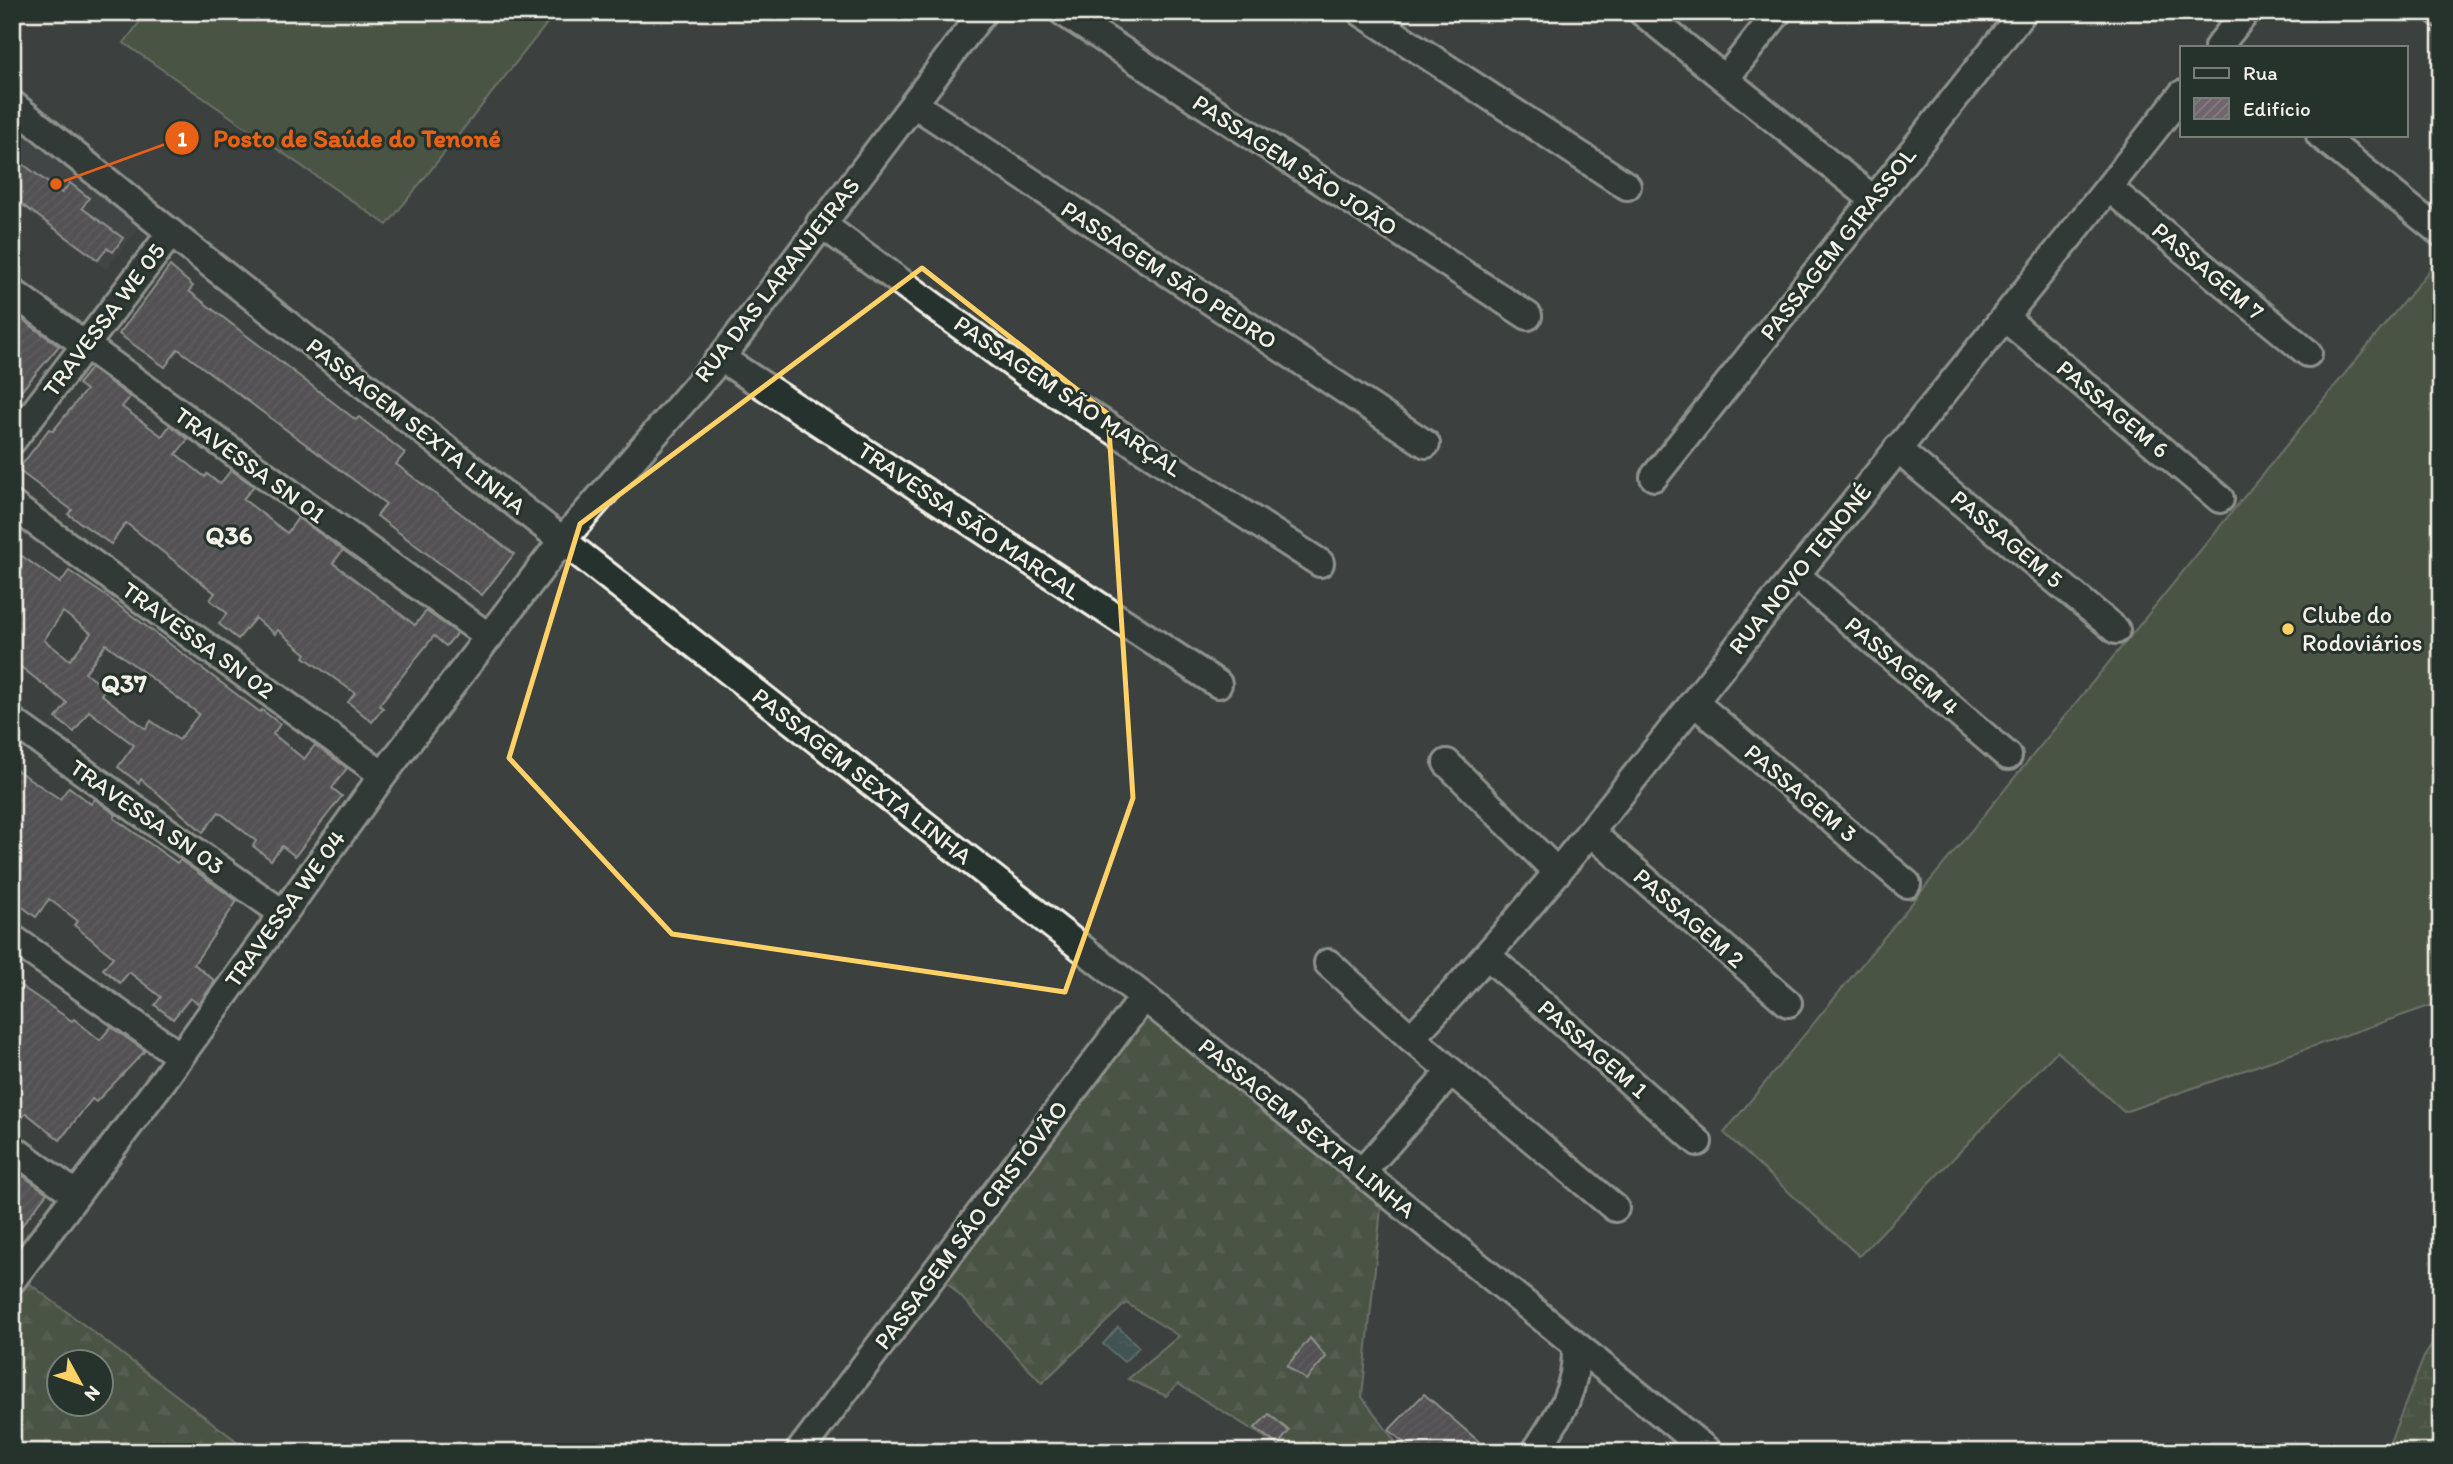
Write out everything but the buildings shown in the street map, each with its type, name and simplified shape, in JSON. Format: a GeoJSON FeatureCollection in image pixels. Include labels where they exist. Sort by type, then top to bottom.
{"type":"FeatureCollection","features":[{"type":"Feature","properties":{"kind":"street","name":"RUA DAS LARANJEIRAS"},"geometry":{"type":"LineString","coordinates":[[562,541],[721,358],[820,223],[984,12]]}},
{"type":"Feature","properties":{"kind":"street","name":"PASSAGEM SÃO JOÃO"},"geometry":{"type":"LineString","coordinates":[[1063,12],[1528,316]]}},
{"type":"Feature","properties":{"kind":"street"},"geometry":{"type":"LineString","coordinates":[[1361,12],[1627,186]]}},
{"type":"Feature","properties":{"kind":"street"},"geometry":{"type":"LineString","coordinates":[[1642,12],[1873,199]]}},
{"type":"Feature","properties":{"kind":"street"},"geometry":{"type":"LineString","coordinates":[[1724,79],[1778,12]]}},
{"type":"Feature","properties":{"kind":"street","name":"PASSAGEM GIRASSOL"},"geometry":{"type":"LineString","coordinates":[[1654,477],[2023,12]]}},
{"type":"Feature","properties":{"kind":"street"},"geometry":{"type":"LineString","coordinates":[[2219,46],[2246,12]]}},
{"type":"Feature","properties":{"kind":"street","name":"RUA NOVO TENONÉ"},"geometry":{"type":"LineString","coordinates":[[1410,1038],[1489,957],[1591,833],[1897,449],[2006,319],[2180,97]]}},
{"type":"Feature","properties":{"kind":"street","name":"PASSAGEM SEXTA LINHA"},"geometry":{"type":"LineString","coordinates":[[12,104],[171,233],[1144,997],[1709,1452]]}},
{"type":"Feature","properties":{"kind":"street","name":"PASSAGEM SÃO PEDRO"},"geometry":{"type":"LineString","coordinates":[[914,104],[1426,444]]}},
{"type":"Feature","properties":{"kind":"street"},"geometry":{"type":"LineString","coordinates":[[2321,136],[2441,233]]}},
{"type":"Feature","properties":{"kind":"street","name":"PASSAGEM 7"},"geometry":{"type":"LineString","coordinates":[[2109,187],[2308,354]]}},
{"type":"Feature","properties":{"kind":"street","name":"PASSAGEM SÃO MARÇAL"},"geometry":{"type":"LineString","coordinates":[[820,223],[1028,375],[1320,563]]}},
{"type":"Feature","properties":{"kind":"street","name":"TRAVESSA WE 05"},"geometry":{"type":"LineString","coordinates":[[12,441],[171,233]]}},
{"type":"Feature","properties":{"kind":"street","name":"TRAVESSA SN 01"},"geometry":{"type":"LineString","coordinates":[[12,292],[489,637]]}},
{"type":"Feature","properties":{"kind":"street","name":"PASSAGEM 6"},"geometry":{"type":"LineString","coordinates":[[2006,319],[2220,499]]}},
{"type":"Feature","properties":{"kind":"street","name":"TRAVESSA SÃO MARCAL"},"geometry":{"type":"LineString","coordinates":[[721,358],[1218,684]]}},
{"type":"Feature","properties":{"kind":"street","name":"PASSAGEM 5"},"geometry":{"type":"LineString","coordinates":[[1897,449],[2116,630]]}},
{"type":"Feature","properties":{"kind":"street","name":"TRAVESSA SN 02"},"geometry":{"type":"LineString","coordinates":[[12,505],[383,775]]}},
{"type":"Feature","properties":{"kind":"street","name":"TRAVESSA WE 04"},"geometry":{"type":"LineString","coordinates":[[12,1280],[180,1056],[383,775],[562,541]]}},
{"type":"Feature","properties":{"kind":"street","name":"PASSAGEM 4"},"geometry":{"type":"LineString","coordinates":[[1796,575],[2008,756]]}},
{"type":"Feature","properties":{"kind":"street","name":"PASSAGEM 3"},"geometry":{"type":"LineString","coordinates":[[1694,702],[1908,884]]}},
{"type":"Feature","properties":{"kind":"street","name":"TRAVESSA SN 03"},"geometry":{"type":"LineString","coordinates":[[12,721],[282,913]]}},
{"type":"Feature","properties":{"kind":"street"},"geometry":{"type":"LineString","coordinates":[[1447,763],[1557,872]]}},
{"type":"Feature","properties":{"kind":"street","name":"PASSAGEM 2"},"geometry":{"type":"LineString","coordinates":[[1591,833],[1788,1003]]}},
{"type":"Feature","properties":{"kind":"street"},"geometry":{"type":"LineString","coordinates":[[12,938],[180,1056]]}},
{"type":"Feature","properties":{"kind":"street","name":"PASSAGEM 1"},"geometry":{"type":"LineString","coordinates":[[1489,957],[1698,1142]]}},
{"type":"Feature","properties":{"kind":"street"},"geometry":{"type":"LineString","coordinates":[[1328,963],[1410,1038],[1615,1208]]}},
{"type":"Feature","properties":{"kind":"street","name":"PASSAGEM SÃO CRISTÓVÃO"},"geometry":{"type":"LineString","coordinates":[[799,1452],[1144,997]]}},
{"type":"Feature","properties":{"kind":"street"},"geometry":{"type":"LineString","coordinates":[[1362,1172],[1451,1072]]}},
{"type":"Feature","properties":{"kind":"street"},"geometry":{"type":"LineString","coordinates":[[12,1148],[75,1194]]}},
{"type":"Feature","properties":{"kind":"street"},"geometry":{"type":"LineString","coordinates":[[1535,1452],[1563,1410],[1577,1373],[1576,1347]]}},
{"type":"Feature","properties":{"kind":"highlighted area"},"geometry":{"type":"Polygon","coordinates":[[[922,268],[1108,414],[1133,798],[1065,992],[672,934],[509,758],[580,524],[922,268]]]}},
{"type":"Feature","properties":{"kind":"shaded area"},"geometry":{"type":"Polygon","coordinates":[[[18,119],[144,221],[106,269],[12,199],[12,127],[18,119]]]}},
{"type":"Feature","properties":{"kind":"green space"},"geometry":{"type":"Polygon","coordinates":[[[147,12],[556,12],[387,225],[124,43],[147,12]]]}},
{"type":"Feature","properties":{"kind":"green space","name":"Clube do Rodoviários"},"geometry":{"type":"Polygon","coordinates":[[[2441,256],[2441,1002],[2124,1112],[2057,1051],[1859,1256],[1724,1133],[2441,256]]]}},
{"type":"Feature","properties":{"kind":"green space"},"geometry":{"type":"Polygon","coordinates":[[[1152,1012],[1382,1198],[1362,1397],[1403,1452],[1289,1452],[1178,1384],[1166,1396],[1128,1379],[1179,1336],[1126,1303],[1042,1383],[946,1281],[1152,1012]]]}},
{"type":"Feature","properties":{"kind":"green space"},"geometry":{"type":"Polygon","coordinates":[[[17,1274],[114,1348],[46,1348],[46,1418],[116,1418],[116,1349],[251,1452],[12,1452],[12,1280],[17,1274]]]}},
{"type":"Feature","properties":{"kind":"green space"},"geometry":{"type":"Polygon","coordinates":[[[2441,1331],[2441,1452],[2386,1452],[2424,1357],[2441,1331]]]}},
{"type":"Feature","properties":{"kind":"water"},"geometry":{"type":"Polygon","coordinates":[[[1118,1327],[1139,1347],[1124,1362],[1103,1344],[1118,1327]]]}},
{"type":"Feature","properties":{"kind":"place","name":"Posto de Saúde do Tenoné"},"geometry":{"type":"Point","coordinates":[56,184]}},
{"type":"Feature","properties":{"kind":"place","name":"Clube do Rodoviários"},"geometry":{"type":"Point","coordinates":[2288,629]}},
{"type":"Feature","properties":{"kind":"district","name":"Q36"},"geometry":{"type":"Point","coordinates":[229,535]}},
{"type":"Feature","properties":{"kind":"district","name":"Q37"},"geometry":{"type":"Point","coordinates":[124,683]}}]}
